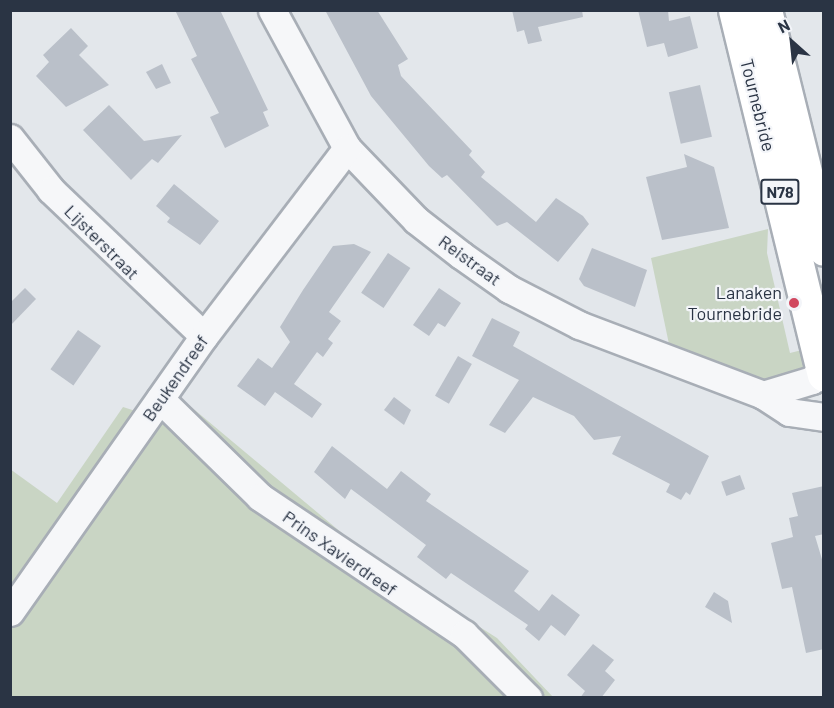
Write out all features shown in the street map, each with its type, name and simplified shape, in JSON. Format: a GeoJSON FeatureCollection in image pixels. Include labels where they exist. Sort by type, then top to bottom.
{"type":"FeatureCollection","features":[{"type":"Feature","properties":{"kind":"main road","name":"Tournebride"},"geometry":{"type":"LineString","coordinates":[[735,10],[823,371]]}},
{"type":"Feature","properties":{"kind":"main road","name":"Tournebride"},"geometry":{"type":"LineString","coordinates":[[765,10],[824,249]]}},
{"type":"Feature","properties":{"kind":"street","name":"Reistraat"},"geometry":{"type":"LineString","coordinates":[[272,10],[347,148],[416,220],[509,289],[579,325],[763,395],[789,412],[824,417]]}},
{"type":"Feature","properties":{"kind":"street","name":"Lijsterstraat"},"geometry":{"type":"LineString","coordinates":[[10,138],[51,190],[204,336]]}},
{"type":"Feature","properties":{"kind":"street","name":"Beukendreef"},"geometry":{"type":"LineString","coordinates":[[10,612],[204,336],[347,148]]}},
{"type":"Feature","properties":{"kind":"street"},"geometry":{"type":"LineString","coordinates":[[763,395],[812,380],[823,371]]}},
{"type":"Feature","properties":{"kind":"street","name":"Prins Xavierdreef"},"geometry":{"type":"LineString","coordinates":[[160,399],[260,497],[464,634],[528,698]]}},
{"type":"Feature","properties":{"kind":"green space"},"geometry":{"type":"Polygon","coordinates":[[[768,229],[767,253],[790,353],[802,350],[804,371],[775,384],[670,349],[651,258],[768,229]]]}},
{"type":"Feature","properties":{"kind":"green space"},"geometry":{"type":"Polygon","coordinates":[[[160,399],[184,401],[373,559],[497,638],[553,697],[11,697],[10,469],[57,503],[123,407],[148,415],[160,399]]]}},
{"type":"Feature","properties":{"kind":"building"},"geometry":{"type":"Polygon","coordinates":[[[175,10],[220,10],[268,110],[263,112],[269,126],[225,148],[210,117],[219,113],[191,59],[197,56],[175,10]]]}},
{"type":"Feature","properties":{"kind":"building"},"geometry":{"type":"Polygon","coordinates":[[[325,10],[377,10],[408,59],[398,65],[401,76],[472,151],[469,155],[485,172],[481,177],[536,222],[556,198],[583,216],[589,224],[558,262],[507,222],[497,226],[447,175],[442,178],[429,166],[371,96],[325,10]]]}},
{"type":"Feature","properties":{"kind":"building"},"geometry":{"type":"Polygon","coordinates":[[[512,10],[582,10],[583,17],[538,27],[542,41],[528,44],[524,30],[517,32],[512,10]]]}},
{"type":"Feature","properties":{"kind":"building"},"geometry":{"type":"Polygon","coordinates":[[[638,10],[668,10],[669,21],[690,16],[698,48],[668,57],[664,43],[647,47],[638,10]]]}},
{"type":"Feature","properties":{"kind":"building"},"geometry":{"type":"Polygon","coordinates":[[[71,28],[88,46],[79,55],[109,85],[66,107],[36,76],[49,62],[43,55],[71,28]]]}},
{"type":"Feature","properties":{"kind":"building"},"geometry":{"type":"Polygon","coordinates":[[[162,64],[171,83],[156,89],[146,72],[162,64]]]}},
{"type":"Feature","properties":{"kind":"building"},"geometry":{"type":"Polygon","coordinates":[[[700,85],[712,137],[681,144],[669,92],[700,85]]]}},
{"type":"Feature","properties":{"kind":"building"},"geometry":{"type":"Polygon","coordinates":[[[109,105],[144,141],[182,135],[158,163],[152,159],[131,180],[83,130],[109,105]]]}},
{"type":"Feature","properties":{"kind":"building"},"geometry":{"type":"Polygon","coordinates":[[[684,154],[714,167],[729,228],[662,240],[646,177],[687,167],[684,154]]]}},
{"type":"Feature","properties":{"kind":"building"},"geometry":{"type":"Polygon","coordinates":[[[174,184],[219,221],[200,245],[167,222],[170,218],[156,206],[174,184]]]}},
{"type":"Feature","properties":{"kind":"building"},"geometry":{"type":"Polygon","coordinates":[[[354,244],[371,252],[329,312],[341,321],[328,339],[333,343],[323,357],[317,352],[294,384],[322,404],[312,418],[275,392],[265,406],[237,386],[258,358],[272,368],[290,342],[280,327],[303,290],[333,246],[354,244]]]}},
{"type":"Feature","properties":{"kind":"building"},"geometry":{"type":"Polygon","coordinates":[[[592,248],[647,270],[635,307],[584,286],[579,279],[592,248]]]}},
{"type":"Feature","properties":{"kind":"building"},"geometry":{"type":"Polygon","coordinates":[[[388,253],[410,268],[384,308],[361,293],[388,253]]]}},
{"type":"Feature","properties":{"kind":"building"},"geometry":{"type":"Polygon","coordinates":[[[25,288],[36,299],[10,326],[10,303],[25,288]]]}},
{"type":"Feature","properties":{"kind":"building"},"geometry":{"type":"Polygon","coordinates":[[[439,288],[461,303],[445,327],[438,323],[429,336],[413,325],[439,288]]]}},
{"type":"Feature","properties":{"kind":"building"},"geometry":{"type":"Polygon","coordinates":[[[492,318],[520,332],[513,346],[709,456],[690,495],[686,492],[681,500],[666,492],[670,484],[612,454],[621,436],[594,440],[574,416],[533,397],[505,433],[489,425],[519,380],[472,356],[492,318]]]}},
{"type":"Feature","properties":{"kind":"building"},"geometry":{"type":"Polygon","coordinates":[[[78,330],[101,346],[73,385],[50,369],[78,330]]]}},
{"type":"Feature","properties":{"kind":"building"},"geometry":{"type":"Polygon","coordinates":[[[458,356],[472,364],[449,404],[435,396],[458,356]]]}},
{"type":"Feature","properties":{"kind":"building"},"geometry":{"type":"Polygon","coordinates":[[[394,397],[411,410],[404,425],[384,410],[394,397]]]}},
{"type":"Feature","properties":{"kind":"building"},"geometry":{"type":"Polygon","coordinates":[[[332,446],[387,489],[401,471],[431,494],[426,501],[529,571],[514,591],[539,611],[552,594],[580,615],[565,636],[551,625],[539,641],[525,629],[528,625],[451,573],[446,579],[417,557],[426,545],[351,489],[345,499],[314,472],[332,446]]]}},
{"type":"Feature","properties":{"kind":"building"},"geometry":{"type":"Polygon","coordinates":[[[740,475],[745,489],[726,496],[721,482],[740,475]]]}},
{"type":"Feature","properties":{"kind":"building"},"geometry":{"type":"Polygon","coordinates":[[[824,486],[824,534],[815,536],[824,566],[824,649],[806,653],[792,587],[782,589],[771,543],[793,537],[789,518],[798,516],[792,493],[824,486]]]}},
{"type":"Feature","properties":{"kind":"building"},"geometry":{"type":"Polygon","coordinates":[[[714,592],[728,601],[732,623],[705,607],[714,592]]]}},
{"type":"Feature","properties":{"kind":"building"},"geometry":{"type":"Polygon","coordinates":[[[593,644],[614,660],[605,671],[615,680],[601,698],[580,698],[585,691],[567,675],[593,644]]]}},
{"type":"Feature","properties":{"kind":"place","name":"Lanaken Tournebride"},"geometry":{"type":"Point","coordinates":[794,303]}}]}
